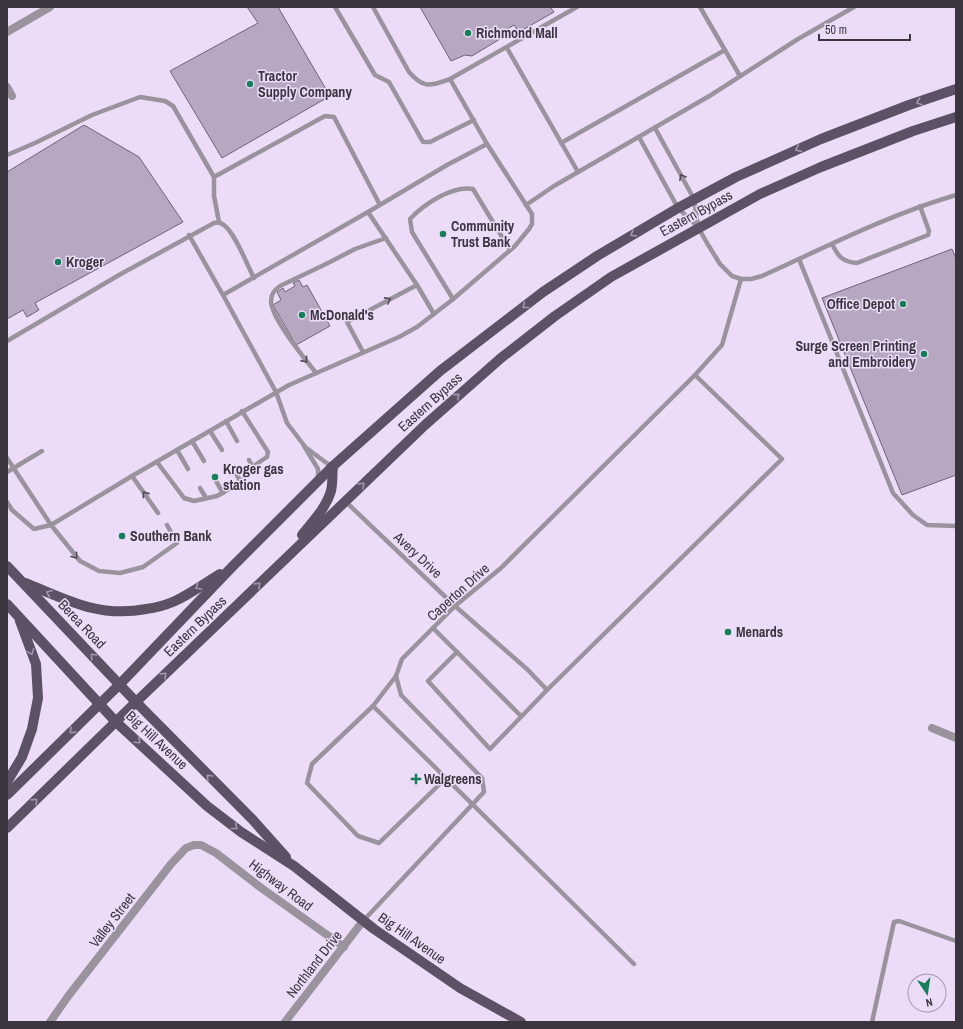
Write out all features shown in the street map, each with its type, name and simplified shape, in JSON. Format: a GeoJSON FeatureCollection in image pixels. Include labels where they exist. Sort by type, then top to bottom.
{"type":"FeatureCollection","features":[{"type":"Feature","properties":{"kind":"main road","name":"Eastern Bypass"},"geometry":{"type":"LineString","coordinates":[[7,795],[120,684],[318,480],[440,371],[543,292],[596,256],[678,208],[736,177],[821,139],[909,105],[956,89]]}},
{"type":"Feature","properties":{"kind":"main road","name":"Eastern Bypass"},"geometry":{"type":"LineString","coordinates":[[7,828],[430,420],[501,358],[555,316],[611,276],[760,194],[820,167],[913,131],[956,117]]}},
{"type":"Feature","properties":{"kind":"main road"},"geometry":{"type":"LineString","coordinates":[[273,570],[322,511],[331,489],[333,466]]}},
{"type":"Feature","properties":{"kind":"main road","name":"Berea Road"},"geometry":{"type":"LineString","coordinates":[[7,566],[136,702]]}},
{"type":"Feature","properties":{"kind":"main road"},"geometry":{"type":"LineString","coordinates":[[22,581],[84,607],[117,612],[136,611],[156,608],[175,601],[232,567]]}},
{"type":"Feature","properties":{"kind":"main road"},"geometry":{"type":"LineString","coordinates":[[7,604],[100,704]]}},
{"type":"Feature","properties":{"kind":"main road"},"geometry":{"type":"LineString","coordinates":[[7,782],[22,757],[32,729],[38,698],[36,664],[18,615]]}},
{"type":"Feature","properties":{"kind":"main road","name":"Big Hill Avenue"},"geometry":{"type":"LineString","coordinates":[[136,702],[253,820],[294,866]]}},
{"type":"Feature","properties":{"kind":"main road","name":"Big Hill Avenue"},"geometry":{"type":"LineString","coordinates":[[100,704],[116,722],[207,806],[241,832],[294,866],[364,921],[460,988],[521,1022]]}},
{"type":"Feature","properties":{"kind":"street"},"geometry":{"type":"LineString","coordinates":[[7,32],[50,7]]}},
{"type":"Feature","properties":{"kind":"street"},"geometry":{"type":"LineString","coordinates":[[7,87],[12,96]]}},
{"type":"Feature","properties":{"kind":"street"},"geometry":{"type":"LineString","coordinates":[[932,728],[956,738]]}},
{"type":"Feature","properties":{"kind":"street","name":"Valley Street"},"geometry":{"type":"LineString","coordinates":[[50,1022],[171,864],[186,848],[194,845],[201,845]]}},
{"type":"Feature","properties":{"kind":"street","name":"Highway Road"},"geometry":{"type":"LineString","coordinates":[[201,845],[216,853],[281,903],[344,947]]}},
{"type":"Feature","properties":{"kind":"street","name":"Northland Drive"},"geometry":{"type":"LineString","coordinates":[[285,1022],[364,921]]}},
{"type":"Feature","properties":{"kind":"lane"},"geometry":{"type":"LineString","coordinates":[[335,7],[375,75],[389,82],[423,142],[430,142],[474,120]]}},
{"type":"Feature","properties":{"kind":"lane"},"geometry":{"type":"LineString","coordinates":[[373,7],[404,63],[415,79],[423,84],[432,86],[450,79],[577,7]]}},
{"type":"Feature","properties":{"kind":"lane"},"geometry":{"type":"LineString","coordinates":[[700,7],[740,76]]}},
{"type":"Feature","properties":{"kind":"lane"},"geometry":{"type":"LineString","coordinates":[[526,205],[554,186],[711,95],[798,39],[854,7]]}},
{"type":"Feature","properties":{"kind":"lane"},"geometry":{"type":"LineString","coordinates":[[506,48],[578,172]]}},
{"type":"Feature","properties":{"kind":"lane"},"geometry":{"type":"LineString","coordinates":[[561,143],[725,50]]}},
{"type":"Feature","properties":{"kind":"lane"},"geometry":{"type":"LineString","coordinates":[[7,502],[12,510],[34,529],[51,525],[294,382],[399,337],[417,327],[453,299],[510,250],[525,235],[532,224],[532,214],[487,144],[450,79]]}},
{"type":"Feature","properties":{"kind":"lane"},"geometry":{"type":"LineString","coordinates":[[7,155],[92,115],[140,97],[165,101],[173,106],[214,177],[214,196],[219,222],[231,233],[254,278]]}},
{"type":"Feature","properties":{"kind":"lane"},"geometry":{"type":"LineString","coordinates":[[214,177],[325,116],[334,117],[380,205]]}},
{"type":"Feature","properties":{"kind":"lane"},"geometry":{"type":"LineString","coordinates":[[655,128],[694,199],[698,227]]}},
{"type":"Feature","properties":{"kind":"lane"},"geometry":{"type":"LineString","coordinates":[[639,137],[678,208],[698,227],[720,264],[732,276],[741,279],[751,279],[762,276],[871,226],[920,206],[956,195]]}},
{"type":"Feature","properties":{"kind":"lane"},"geometry":{"type":"LineString","coordinates":[[223,295],[447,165],[487,144]]}},
{"type":"Feature","properties":{"kind":"lane"},"geometry":{"type":"LineString","coordinates":[[453,299],[412,232],[410,219],[419,209],[446,194],[466,188],[473,189],[510,250]]}},
{"type":"Feature","properties":{"kind":"lane"},"geometry":{"type":"LineString","coordinates":[[832,244],[838,256],[851,263],[857,263],[928,235],[929,231],[920,206]]}},
{"type":"Feature","properties":{"kind":"lane"},"geometry":{"type":"LineString","coordinates":[[368,212],[417,285],[434,314]]}},
{"type":"Feature","properties":{"kind":"lane"},"geometry":{"type":"LineString","coordinates":[[7,341],[189,235],[219,222]]}},
{"type":"Feature","properties":{"kind":"lane"},"geometry":{"type":"LineString","coordinates":[[189,235],[276,392],[287,423],[318,470],[318,480]]}},
{"type":"Feature","properties":{"kind":"lane"},"geometry":{"type":"LineString","coordinates":[[316,373],[295,347],[274,313],[271,300],[274,290],[355,248],[386,238]]}},
{"type":"Feature","properties":{"kind":"lane"},"geometry":{"type":"LineString","coordinates":[[799,259],[893,493],[913,515],[927,526],[956,526]]}},
{"type":"Feature","properties":{"kind":"lane","name":"Caperton Drive"},"geometry":{"type":"LineString","coordinates":[[446,778],[379,843],[358,836],[307,783],[312,764],[373,706],[396,676],[402,659],[455,606],[501,568],[695,375],[722,345],[741,279]]}},
{"type":"Feature","properties":{"kind":"lane"},"geometry":{"type":"LineString","coordinates":[[363,352],[347,322],[417,285]]}},
{"type":"Feature","properties":{"kind":"lane"},"geometry":{"type":"LineString","coordinates":[[457,652],[428,681],[490,748],[782,459],[695,375]]}},
{"type":"Feature","properties":{"kind":"lane"},"geometry":{"type":"LineString","coordinates":[[157,462],[184,498],[194,501],[217,496],[241,482],[253,468],[267,457],[268,452],[242,412]]}},
{"type":"Feature","properties":{"kind":"lane"},"geometry":{"type":"LineString","coordinates":[[226,421],[237,441]]}},
{"type":"Feature","properties":{"kind":"lane"},"geometry":{"type":"LineString","coordinates":[[210,431],[222,450]]}},
{"type":"Feature","properties":{"kind":"lane"},"geometry":{"type":"LineString","coordinates":[[192,441],[204,461]]}},
{"type":"Feature","properties":{"kind":"lane"},"geometry":{"type":"LineString","coordinates":[[302,444],[328,464],[333,466]]}},
{"type":"Feature","properties":{"kind":"lane"},"geometry":{"type":"LineString","coordinates":[[177,450],[188,469]]}},
{"type":"Feature","properties":{"kind":"lane"},"geometry":{"type":"LineString","coordinates":[[7,472],[42,451]]}},
{"type":"Feature","properties":{"kind":"lane"},"geometry":{"type":"LineString","coordinates":[[7,458],[51,525],[80,561],[99,572],[120,573],[143,567],[177,543],[167,525]]}},
{"type":"Feature","properties":{"kind":"lane"},"geometry":{"type":"LineString","coordinates":[[249,460],[253,468]]}},
{"type":"Feature","properties":{"kind":"lane"},"geometry":{"type":"LineString","coordinates":[[233,469],[241,482]]}},
{"type":"Feature","properties":{"kind":"lane"},"geometry":{"type":"LineString","coordinates":[[132,476],[158,513]]}},
{"type":"Feature","properties":{"kind":"lane"},"geometry":{"type":"LineString","coordinates":[[216,481],[223,492]]}},
{"type":"Feature","properties":{"kind":"lane"},"geometry":{"type":"LineString","coordinates":[[200,488],[206,498]]}},
{"type":"Feature","properties":{"kind":"lane","name":"Avery Drive"},"geometry":{"type":"LineString","coordinates":[[345,501],[455,606],[528,670],[547,690]]}},
{"type":"Feature","properties":{"kind":"lane"},"geometry":{"type":"LineString","coordinates":[[433,628],[521,716]]}},
{"type":"Feature","properties":{"kind":"lane"},"geometry":{"type":"LineString","coordinates":[[364,921],[484,792],[482,778],[401,695],[396,676]]}},
{"type":"Feature","properties":{"kind":"lane"},"geometry":{"type":"LineString","coordinates":[[373,706],[634,964]]}},
{"type":"Feature","properties":{"kind":"lane"},"geometry":{"type":"LineString","coordinates":[[872,1022],[894,922],[899,921],[956,940]]}},
{"type":"Feature","properties":{"kind":"building","name":"Tractor Supply Company"},"geometry":{"type":"Polygon","coordinates":[[[247,7],[278,7],[330,96],[222,158],[170,71],[258,23],[247,7]]]}},
{"type":"Feature","properties":{"kind":"building","name":"Richmond Mall"},"geometry":{"type":"Polygon","coordinates":[[[420,7],[552,7],[551,8],[554,12],[519,32],[514,25],[499,34],[500,39],[472,56],[465,55],[451,61],[420,7]]]}},
{"type":"Feature","properties":{"kind":"building","name":"Kroger"},"geometry":{"type":"Polygon","coordinates":[[[84,125],[139,157],[183,222],[35,303],[39,310],[27,317],[23,310],[7,319],[7,172],[84,125]]]}},
{"type":"Feature","properties":{"kind":"building"},"geometry":{"type":"Polygon","coordinates":[[[952,249],[956,259],[956,475],[902,495],[822,298],[952,249]]]}},
{"type":"Feature","properties":{"kind":"building","name":"McDonald's"},"geometry":{"type":"Polygon","coordinates":[[[299,280],[303,287],[307,285],[330,326],[296,345],[273,305],[281,300],[277,292],[283,288],[285,292],[295,286],[293,283],[299,280]]]}},
{"type":"Feature","properties":{"kind":"place","name":"Richmond Mall"},"geometry":{"type":"Point","coordinates":[468,33]}},
{"type":"Feature","properties":{"kind":"place","name":"Tractor Supply Company"},"geometry":{"type":"Point","coordinates":[250,84]}},
{"type":"Feature","properties":{"kind":"place","name":"Community Trust Bank"},"geometry":{"type":"Point","coordinates":[443,234]}},
{"type":"Feature","properties":{"kind":"place","name":"Kroger"},"geometry":{"type":"Point","coordinates":[58,262]}},
{"type":"Feature","properties":{"kind":"place","name":"Office Depot"},"geometry":{"type":"Point","coordinates":[903,304]}},
{"type":"Feature","properties":{"kind":"place","name":"McDonald's"},"geometry":{"type":"Point","coordinates":[302,315]}},
{"type":"Feature","properties":{"kind":"place","name":"Surge Screen Printing and Embroidery"},"geometry":{"type":"Point","coordinates":[924,354]}},
{"type":"Feature","properties":{"kind":"place","name":"Kroger gas station"},"geometry":{"type":"Point","coordinates":[215,477]}},
{"type":"Feature","properties":{"kind":"place","name":"Southern Bank"},"geometry":{"type":"Point","coordinates":[122,536]}},
{"type":"Feature","properties":{"kind":"place","name":"Menards"},"geometry":{"type":"Point","coordinates":[728,632]}},
{"type":"Feature","properties":{"kind":"place","name":"Walgreens"},"geometry":{"type":"Point","coordinates":[416,779]}}]}
